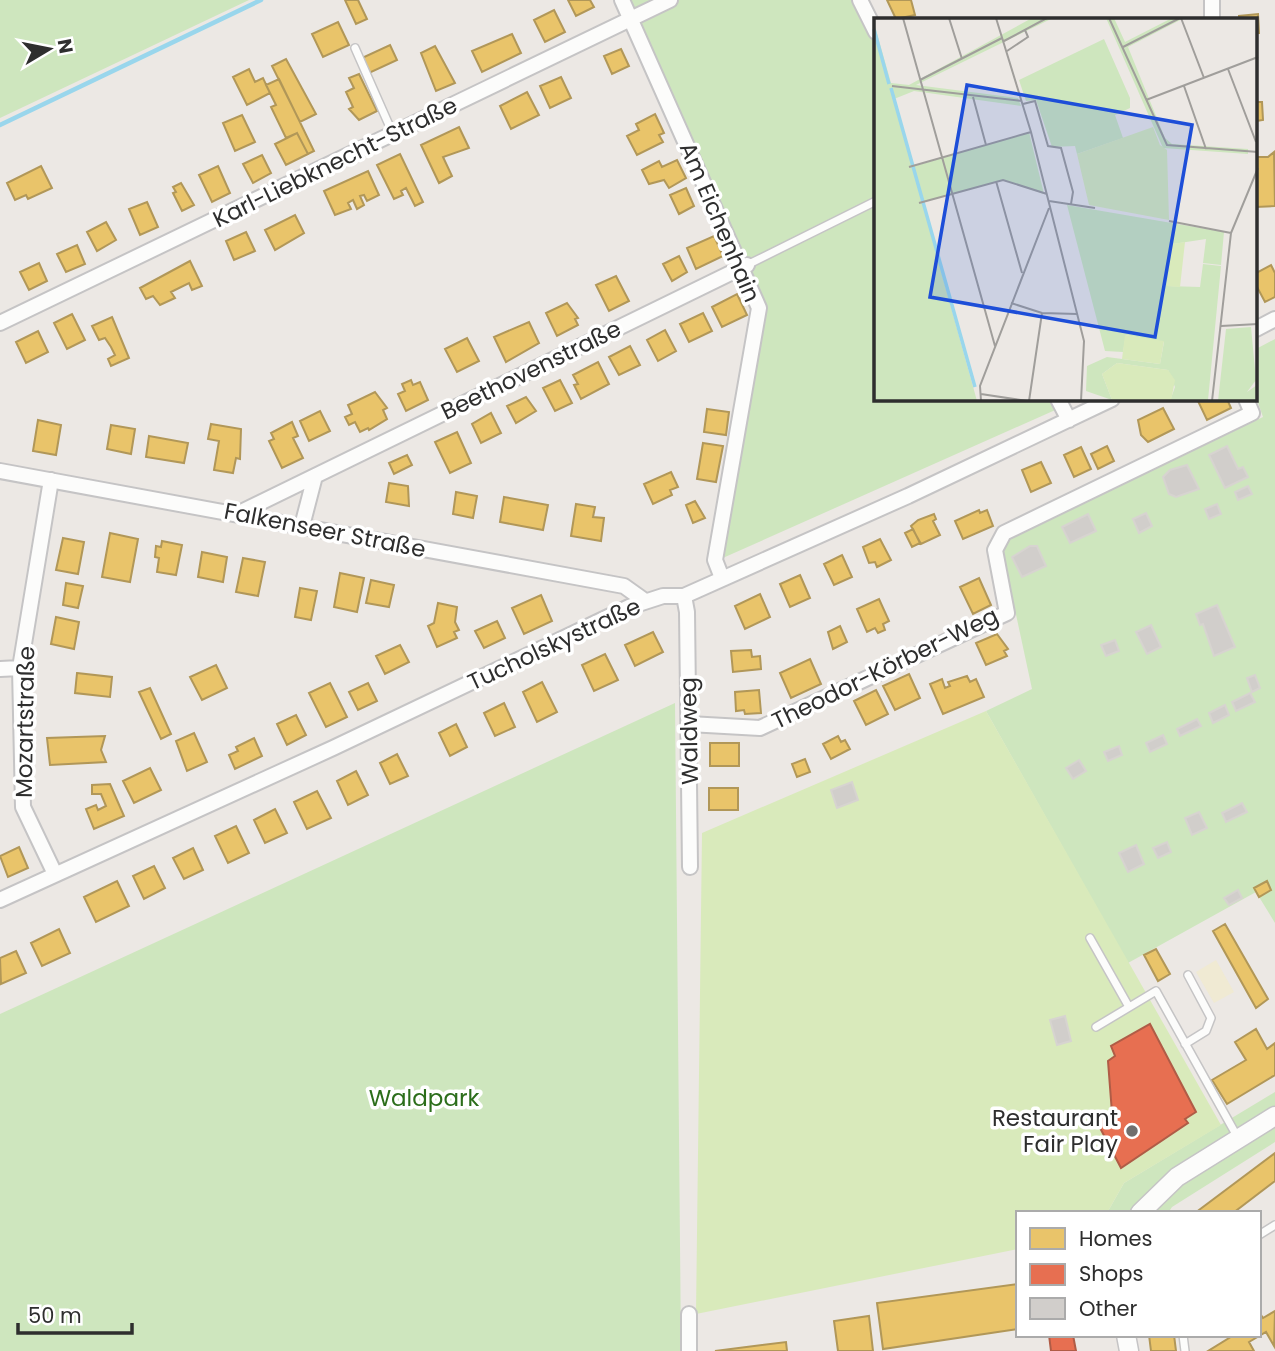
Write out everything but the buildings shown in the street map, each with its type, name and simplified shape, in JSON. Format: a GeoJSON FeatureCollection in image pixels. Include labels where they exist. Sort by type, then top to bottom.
{"type":"FeatureCollection","features":[{"type":"Feature","properties":{"kind":"street","name":"Am Eichenhain"},"geometry":{"type":"LineString","coordinates":[[622,0],[745,266],[759,308],[715,560],[722,578]]}},
{"type":"Feature","properties":{"kind":"street","name":"Karl-Liebknecht-Straße"},"geometry":{"type":"LineString","coordinates":[[0,323],[670,0]]}},
{"type":"Feature","properties":{"kind":"street"},"geometry":{"type":"LineString","coordinates":[[860,0],[874,28]]}},
{"type":"Feature","properties":{"kind":"street"},"geometry":{"type":"LineString","coordinates":[[1212,0],[1212,18]]}},
{"type":"Feature","properties":{"kind":"street","name":"Beethovenstraße"},"geometry":{"type":"LineString","coordinates":[[237,514],[745,266]]}},
{"type":"Feature","properties":{"kind":"street"},"geometry":{"type":"LineString","coordinates":[[1258,328],[1275,319]]}},
{"type":"Feature","properties":{"kind":"street"},"geometry":{"type":"LineString","coordinates":[[1059,401],[1069,420]]}},
{"type":"Feature","properties":{"kind":"street","name":"Tucholskystraße"},"geometry":{"type":"LineString","coordinates":[[0,900],[333,748],[645,601],[684,596],[1108,401]]}},
{"type":"Feature","properties":{"kind":"street","name":"Theodor-Körber-Weg"},"geometry":{"type":"LineString","coordinates":[[689,724],[760,728],[1007,613],[995,550],[1004,533],[1252,414],[1247,401]]}},
{"type":"Feature","properties":{"kind":"street","name":"Falkenseer Straße"},"geometry":{"type":"LineString","coordinates":[[0,471],[625,586],[645,601]]}},
{"type":"Feature","properties":{"kind":"street"},"geometry":{"type":"LineString","coordinates":[[302,526],[315,476]]}},
{"type":"Feature","properties":{"kind":"street","name":"Mozartstraße"},"geometry":{"type":"LineString","coordinates":[[51,480],[20,668],[23,807],[55,874]]}},
{"type":"Feature","properties":{"kind":"street","name":"Waldweg"},"geometry":{"type":"LineString","coordinates":[[684,596],[687,612],[690,867]]}},
{"type":"Feature","properties":{"kind":"street"},"geometry":{"type":"LineString","coordinates":[[0,669],[20,668]]}},
{"type":"Feature","properties":{"kind":"street"},"geometry":{"type":"LineString","coordinates":[[1142,1211],[1177,1177],[1275,1116]]}},
{"type":"Feature","properties":{"kind":"street"},"geometry":{"type":"LineString","coordinates":[[688,1351],[689,1314]]}},
{"type":"Feature","properties":{"kind":"lane"},"geometry":{"type":"LineString","coordinates":[[355,48],[393,134]]}},
{"type":"Feature","properties":{"kind":"lane"},"geometry":{"type":"LineString","coordinates":[[745,266],[874,202]]}},
{"type":"Feature","properties":{"kind":"lane"},"geometry":{"type":"LineString","coordinates":[[1090,938],[1129,1007]]}},
{"type":"Feature","properties":{"kind":"lane"},"geometry":{"type":"LineString","coordinates":[[1185,1044],[1206,1031],[1211,1018],[1188,975]]}},
{"type":"Feature","properties":{"kind":"lane"},"geometry":{"type":"LineString","coordinates":[[1096,1027],[1156,991],[1238,1139]]}},
{"type":"Feature","properties":{"kind":"green space"},"geometry":{"type":"Polygon","coordinates":[[[0,0],[249,0],[0,118],[0,0]]]}},
{"type":"Feature","properties":{"kind":"green space"},"geometry":{"type":"Polygon","coordinates":[[[623,0],[860,0],[874,28],[874,401],[1059,401],[1062,407],[716,561],[759,306],[753,278],[623,0]]]}},
{"type":"Feature","properties":{"kind":"green space"},"geometry":{"type":"Polygon","coordinates":[[[1275,339],[1275,923],[1256,892],[1128,963],[986,711],[1032,689],[1003,554],[1009,539],[1263,417],[1257,401],[1258,348],[1275,339]]]}},
{"type":"Feature","properties":{"kind":"green space","name":"Waldpark"},"geometry":{"type":"Polygon","coordinates":[[[675,703],[681,1351],[0,1351],[0,1014],[675,703]]]}},
{"type":"Feature","properties":{"kind":"green space"},"geometry":{"type":"Polygon","coordinates":[[[986,711],[1221,1125],[1124,1183],[1108,1211],[1016,1211],[1016,1249],[696,1314],[702,833],[986,711]]]}},
{"type":"Feature","properties":{"kind":"green space"},"geometry":{"type":"Polygon","coordinates":[[[1275,1092],[1275,1142],[1169,1211],[1108,1211],[1124,1183],[1275,1092]]]}},
{"type":"Feature","properties":{"kind":"sand"},"geometry":{"type":"Polygon","coordinates":[[[1216,960],[1234,992],[1214,1003],[1196,972],[1216,960]]]}},
{"type":"Feature","properties":{"kind":"waterway"},"geometry":{"type":"LineString","coordinates":[[0,125],[261,0]]}},
{"type":"Feature","properties":{"kind":"place","name":"Restaurant Fair Play"},"geometry":{"type":"Point","coordinates":[1132,1131]}}]}
